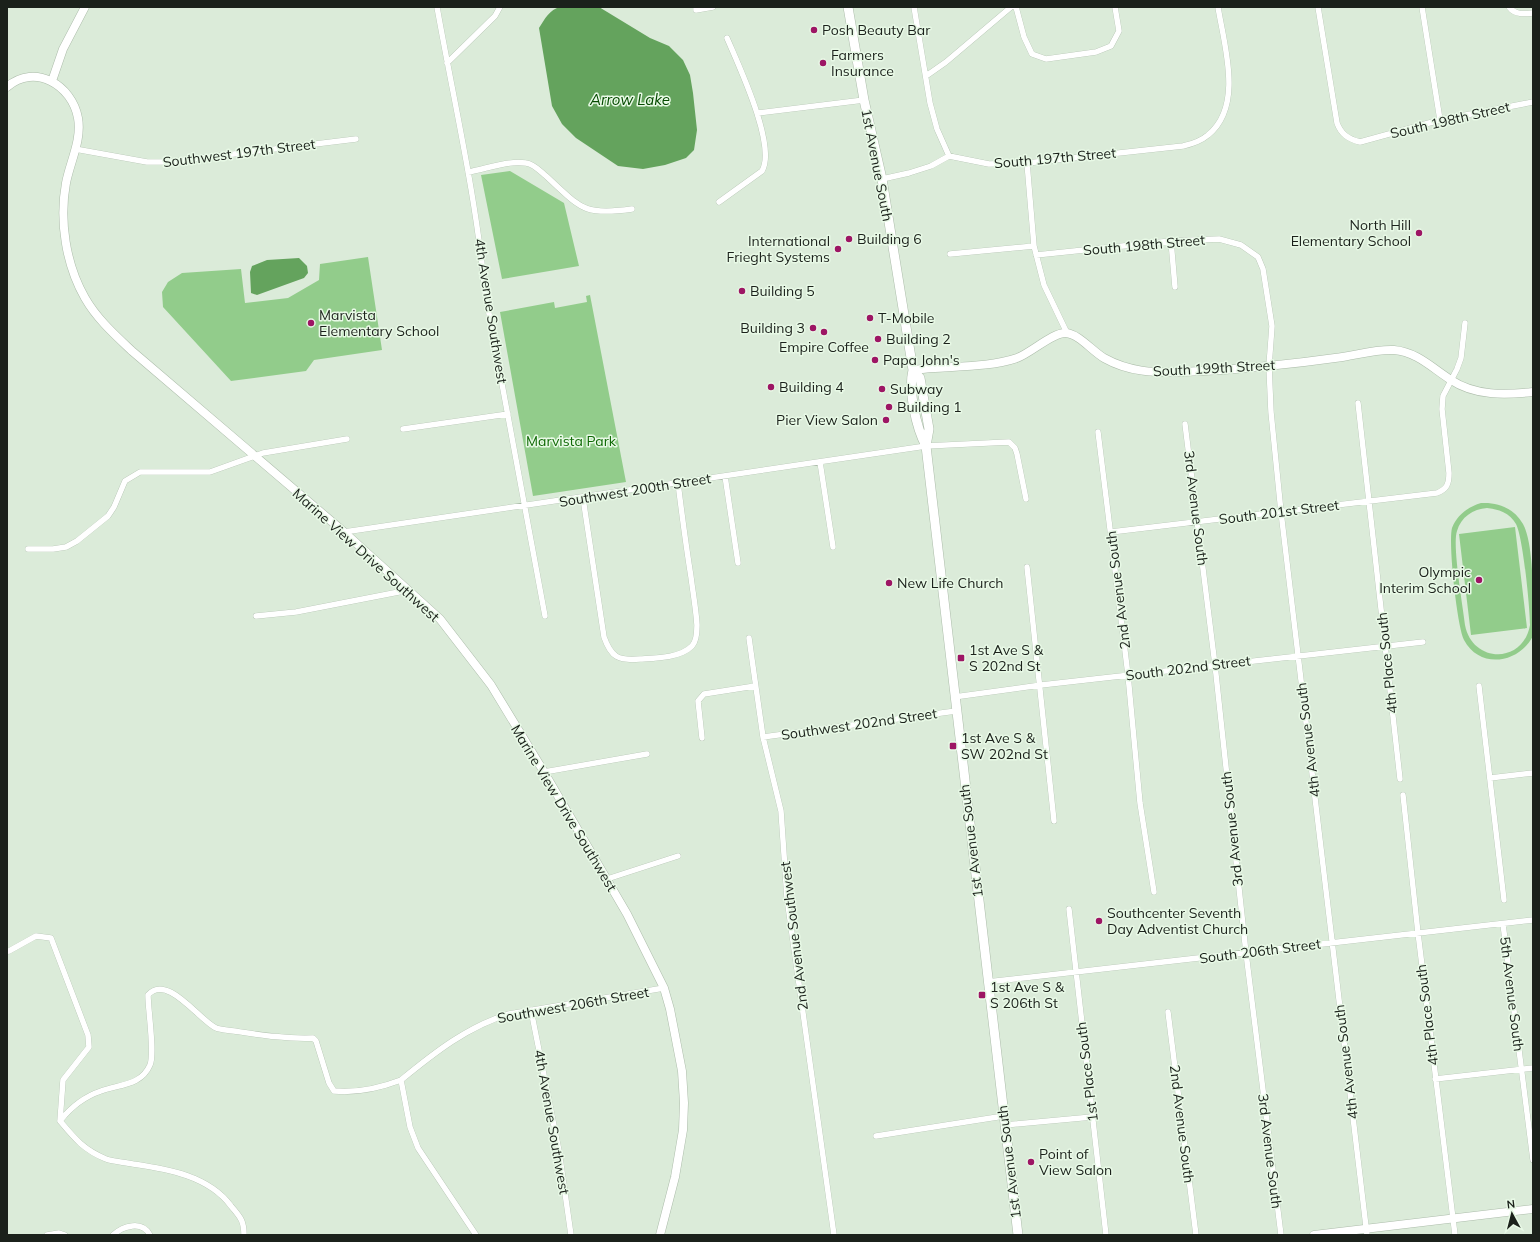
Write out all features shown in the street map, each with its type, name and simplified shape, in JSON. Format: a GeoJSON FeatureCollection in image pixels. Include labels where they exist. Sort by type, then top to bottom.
{"type":"FeatureCollection","features":[{"type":"Feature","properties":{"kind":"main road","name":"1st Avenue South"},"geometry":{"type":"LineString","coordinates":[[848,7],[864,100],[882,179],[913,370],[920,378],[929,430],[926,446],[987,982],[1018,1235]]}},
{"type":"Feature","properties":{"kind":"street"},"geometry":{"type":"LineString","coordinates":[[7,87],[17,81],[29,78],[43,78],[52,81],[63,49],[85,7]]}},
{"type":"Feature","properties":{"kind":"street","name":"4th Avenue Southwest"},"geometry":{"type":"LineString","coordinates":[[437,7],[482,254],[485,292],[545,616]]}},
{"type":"Feature","properties":{"kind":"street"},"geometry":{"type":"LineString","coordinates":[[447,63],[495,16],[500,7]]}},
{"type":"Feature","properties":{"kind":"street"},"geometry":{"type":"LineString","coordinates":[[696,8],[713,7]]}},
{"type":"Feature","properties":{"kind":"street"},"geometry":{"type":"LineString","coordinates":[[882,179],[931,166],[949,156],[937,129],[914,7]]}},
{"type":"Feature","properties":{"kind":"street"},"geometry":{"type":"LineString","coordinates":[[926,76],[946,62],[1011,7]]}},
{"type":"Feature","properties":{"kind":"street"},"geometry":{"type":"LineString","coordinates":[[1016,7],[1024,37],[1032,54],[1046,59],[1096,52],[1112,46],[1119,31],[1115,7]]}},
{"type":"Feature","properties":{"kind":"street","name":"South 197th Street"},"geometry":{"type":"LineString","coordinates":[[949,156],[989,164],[1027,163],[1183,146],[1208,136],[1221,117],[1230,93],[1218,7]]}},
{"type":"Feature","properties":{"kind":"street","name":"South 198th Street"},"geometry":{"type":"LineString","coordinates":[[1318,7],[1337,123],[1340,131],[1352,140],[1360,142],[1440,120],[1533,102]]}},
{"type":"Feature","properties":{"kind":"street"},"geometry":{"type":"LineString","coordinates":[[1422,7],[1440,120]]}},
{"type":"Feature","properties":{"kind":"street"},"geometry":{"type":"LineString","coordinates":[[1511,9],[1518,13],[1533,12]]}},
{"type":"Feature","properties":{"kind":"street"},"geometry":{"type":"LineString","coordinates":[[719,202],[762,171],[765,166],[766,157],[758,113],[726,38]]}},
{"type":"Feature","properties":{"kind":"street","name":"Marine View Drive Southwest"},"geometry":{"type":"LineString","coordinates":[[52,81],[67,93],[76,110],[79,132],[65,192],[64,229],[71,265],[85,298],[100,319],[125,345],[253,456],[344,532],[440,619],[491,685],[607,879],[664,988],[676,1036],[682,1071],[684,1103],[683,1130],[678,1161],[660,1235]]}},
{"type":"Feature","properties":{"kind":"street"},"geometry":{"type":"LineString","coordinates":[[758,113],[864,100]]}},
{"type":"Feature","properties":{"kind":"street","name":"Southwest 197th Street"},"geometry":{"type":"LineString","coordinates":[[75,149],[147,162],[169,162],[356,138]]}},
{"type":"Feature","properties":{"kind":"street"},"geometry":{"type":"LineString","coordinates":[[468,172],[514,163],[526,163],[537,167],[574,202],[583,208],[606,213],[632,209]]}},
{"type":"Feature","properties":{"kind":"street"},"geometry":{"type":"LineString","coordinates":[[913,370],[1013,359],[1029,353],[1055,336],[1066,333],[1044,285],[1036,255],[1027,163]]}},
{"type":"Feature","properties":{"kind":"street","name":"South 198th Street"},"geometry":{"type":"LineString","coordinates":[[1036,255],[1171,241],[1219,239],[1232,241],[1250,250]]}},
{"type":"Feature","properties":{"kind":"street"},"geometry":{"type":"LineString","coordinates":[[1171,241],[1175,287]]}},
{"type":"Feature","properties":{"kind":"street"},"geometry":{"type":"LineString","coordinates":[[950,254],[1034,246]]}},
{"type":"Feature","properties":{"kind":"street","name":"4th Avenue South"},"geometry":{"type":"LineString","coordinates":[[1250,250],[1258,257],[1263,269],[1268,290],[1272,326],[1269,366],[1271,412],[1281,512],[1366,1232]]}},
{"type":"Feature","properties":{"kind":"street"},"geometry":{"type":"LineString","coordinates":[[1451,380],[1461,358],[1465,323]]}},
{"type":"Feature","properties":{"kind":"street","name":"South 199th Street"},"geometry":{"type":"LineString","coordinates":[[1066,333],[1076,337],[1103,358],[1124,367],[1142,372],[1192,372],[1269,366],[1394,350],[1421,358],[1437,368],[1451,380],[1467,387],[1497,394],[1533,392]]}},
{"type":"Feature","properties":{"kind":"street","name":"South 201st Street"},"geometry":{"type":"LineString","coordinates":[[1111,532],[1437,494],[1446,488],[1449,482],[1442,409],[1443,396],[1451,380]]}},
{"type":"Feature","properties":{"kind":"street","name":"4th Place South"},"geometry":{"type":"LineString","coordinates":[[1358,404],[1400,779]]}},
{"type":"Feature","properties":{"kind":"street"},"geometry":{"type":"LineString","coordinates":[[403,428],[508,414]]}},
{"type":"Feature","properties":{"kind":"street","name":"3rd Avenue South"},"geometry":{"type":"LineString","coordinates":[[1185,424],[1215,665],[1246,953],[1281,1235]]}},
{"type":"Feature","properties":{"kind":"street","name":"2nd Avenue South"},"geometry":{"type":"LineString","coordinates":[[1098,432],[1128,675],[1140,803],[1154,892]]}},
{"type":"Feature","properties":{"kind":"street"},"geometry":{"type":"LineString","coordinates":[[28,549],[53,549],[66,547],[78,541],[108,516],[114,507],[125,481],[140,472],[210,472],[263,453],[346,440]]}},
{"type":"Feature","properties":{"kind":"street","name":"Southwest 200th Street"},"geometry":{"type":"LineString","coordinates":[[344,532],[678,484],[926,446],[1010,442],[1015,448],[1017,454],[1026,499]]}},
{"type":"Feature","properties":{"kind":"street"},"geometry":{"type":"LineString","coordinates":[[820,462],[833,547]]}},
{"type":"Feature","properties":{"kind":"street"},"geometry":{"type":"LineString","coordinates":[[726,476],[738,564]]}},
{"type":"Feature","properties":{"kind":"street"},"geometry":{"type":"LineString","coordinates":[[583,498],[604,636],[608,648],[613,655],[620,659],[629,660],[676,654],[693,645],[697,625],[678,484]]}},
{"type":"Feature","properties":{"kind":"street"},"geometry":{"type":"LineString","coordinates":[[1027,567],[1041,685],[1054,821]]}},
{"type":"Feature","properties":{"kind":"street"},"geometry":{"type":"LineString","coordinates":[[256,616],[296,612],[409,590]]}},
{"type":"Feature","properties":{"kind":"street","name":"2nd Avenue Southwest"},"geometry":{"type":"LineString","coordinates":[[749,638],[763,737],[781,811],[787,898],[834,1235]]}},
{"type":"Feature","properties":{"kind":"street","name":"South 202nd Street"},"geometry":{"type":"LineString","coordinates":[[954,697],[1041,685],[1423,642]]}},
{"type":"Feature","properties":{"kind":"street"},"geometry":{"type":"LineString","coordinates":[[702,738],[698,701],[700,696],[704,694],[756,686]]}},
{"type":"Feature","properties":{"kind":"street"},"geometry":{"type":"LineString","coordinates":[[1479,686],[1504,900]]}},
{"type":"Feature","properties":{"kind":"street","name":"Southwest 202nd Street"},"geometry":{"type":"LineString","coordinates":[[763,737],[956,711]]}},
{"type":"Feature","properties":{"kind":"street"},"geometry":{"type":"LineString","coordinates":[[544,772],[647,754]]}},
{"type":"Feature","properties":{"kind":"street"},"geometry":{"type":"LineString","coordinates":[[1490,778],[1533,773]]}},
{"type":"Feature","properties":{"kind":"street","name":"4th Place South"},"geometry":{"type":"LineString","coordinates":[[1404,795],[1418,933],[1455,1235]]}},
{"type":"Feature","properties":{"kind":"street"},"geometry":{"type":"LineString","coordinates":[[607,879],[678,856]]}},
{"type":"Feature","properties":{"kind":"street","name":"1st Place South"},"geometry":{"type":"LineString","coordinates":[[1069,909],[1106,1235]]}},
{"type":"Feature","properties":{"kind":"street","name":"South 206th Street"},"geometry":{"type":"LineString","coordinates":[[987,982],[1533,920]]}},
{"type":"Feature","properties":{"kind":"street","name":"5th Avenue South"},"geometry":{"type":"LineString","coordinates":[[1503,924],[1533,1160]]}},
{"type":"Feature","properties":{"kind":"street"},"geometry":{"type":"LineString","coordinates":[[9,951],[36,936],[51,938],[88,1035],[89,1047],[63,1080],[60,1121],[80,1145],[108,1160],[169,1170],[199,1180],[212,1187],[228,1200],[244,1222],[244,1235]]}},
{"type":"Feature","properties":{"kind":"street","name":"Southwest 206th Street"},"geometry":{"type":"LineString","coordinates":[[60,1121],[72,1106],[102,1090],[127,1085],[138,1079],[150,1065],[152,1055],[148,995],[157,988],[171,992],[216,1028],[287,1039],[313,1038],[316,1041],[328,1083],[334,1091],[345,1092],[370,1089],[401,1080],[471,1029],[490,1020],[509,1014],[664,988]]}},
{"type":"Feature","properties":{"kind":"street","name":"4th Avenue Southwest"},"geometry":{"type":"LineString","coordinates":[[531,1010],[559,1151],[571,1235]]}},
{"type":"Feature","properties":{"kind":"street","name":"2nd Avenue South"},"geometry":{"type":"LineString","coordinates":[[1168,1012],[1196,1235]]}},
{"type":"Feature","properties":{"kind":"street"},"geometry":{"type":"LineString","coordinates":[[1435,1079],[1533,1068]]}},
{"type":"Feature","properties":{"kind":"street"},"geometry":{"type":"LineString","coordinates":[[401,1080],[410,1127],[418,1148],[476,1235]]}},
{"type":"Feature","properties":{"kind":"street"},"geometry":{"type":"LineString","coordinates":[[876,1136],[1004,1121],[1092,1117]]}},
{"type":"Feature","properties":{"kind":"street"},"geometry":{"type":"LineString","coordinates":[[1314,1235],[1366,1232],[1533,1209]]}},
{"type":"Feature","properties":{"kind":"street"},"geometry":{"type":"LineString","coordinates":[[113,1235],[127,1226],[142,1227],[148,1230],[150,1235]]}},
{"type":"Feature","properties":{"kind":"street"},"geometry":{"type":"LineString","coordinates":[[47,1235],[59,1233],[65,1235]]}},
{"type":"Feature","properties":{"kind":"green space"},"geometry":{"type":"Polygon","coordinates":[[[510,171],[564,203],[579,266],[502,279],[481,175],[510,171]]]}},
{"type":"Feature","properties":{"kind":"green space"},"geometry":{"type":"Polygon","coordinates":[[[368,257],[382,350],[314,360],[306,371],[231,381],[163,307],[162,292],[168,282],[182,273],[241,269],[245,303],[288,298],[319,280],[320,264],[368,257]]]}},
{"type":"Feature","properties":{"kind":"green space","name":"Marvista Park"},"geometry":{"type":"Polygon","coordinates":[[[590,295],[626,482],[533,496],[500,312],[554,302],[555,308],[587,302],[586,296],[590,295]]]}},
{"type":"Feature","properties":{"kind":"green space"},"geometry":{"type":"Polygon","coordinates":[[[1487,503],[1499,505],[1510,510],[1523,524],[1530,547],[1533,595],[1533,636],[1527,645],[1519,652],[1509,657],[1499,659],[1489,659],[1480,656],[1471,650],[1464,640],[1461,632],[1456,602],[1451,550],[1452,528],[1460,515],[1467,509],[1476,505],[1487,503]],[[1487,508],[1472,512],[1461,522],[1457,531],[1456,549],[1465,625],[1470,638],[1477,647],[1487,652],[1498,654],[1508,653],[1518,647],[1525,638],[1530,625],[1530,616],[1524,557],[1519,531],[1516,524],[1507,514],[1487,508]]]}},
{"type":"Feature","properties":{"kind":"green space"},"geometry":{"type":"Polygon","coordinates":[[[1515,527],[1527,628],[1471,635],[1459,534],[1515,527]]]}},
{"type":"Feature","properties":{"kind":"water","name":"Arrow Lake"},"geometry":{"type":"Polygon","coordinates":[[[560,7],[599,7],[650,38],[669,46],[683,60],[690,75],[697,130],[694,150],[686,158],[665,165],[643,169],[618,166],[576,138],[562,124],[552,106],[539,28],[550,12],[560,7]]]}},
{"type":"Feature","properties":{"kind":"water"},"geometry":{"type":"Polygon","coordinates":[[[299,258],[307,266],[308,273],[304,278],[257,295],[251,293],[250,272],[252,266],[267,260],[299,258]]]}},
{"type":"Feature","properties":{"kind":"place","name":"Posh Beauty Bar"},"geometry":{"type":"Point","coordinates":[814,30]}},
{"type":"Feature","properties":{"kind":"place","name":"Farmers Insurance"},"geometry":{"type":"Point","coordinates":[823,63]}},
{"type":"Feature","properties":{"kind":"place","name":"North Hill Elementary School"},"geometry":{"type":"Point","coordinates":[1419,233]}},
{"type":"Feature","properties":{"kind":"place","name":"Building 6"},"geometry":{"type":"Point","coordinates":[849,239]}},
{"type":"Feature","properties":{"kind":"place","name":"International Frieght Systems"},"geometry":{"type":"Point","coordinates":[838,249]}},
{"type":"Feature","properties":{"kind":"place","name":"Building 5"},"geometry":{"type":"Point","coordinates":[742,291]}},
{"type":"Feature","properties":{"kind":"place","name":"T-Mobile"},"geometry":{"type":"Point","coordinates":[870,318]}},
{"type":"Feature","properties":{"kind":"place","name":"Marvista Elementary School"},"geometry":{"type":"Point","coordinates":[311,323]}},
{"type":"Feature","properties":{"kind":"place","name":"Building 3"},"geometry":{"type":"Point","coordinates":[813,328]}},
{"type":"Feature","properties":{"kind":"place","name":"Empire Coffee"},"geometry":{"type":"Point","coordinates":[824,332]}},
{"type":"Feature","properties":{"kind":"place","name":"Building 2"},"geometry":{"type":"Point","coordinates":[878,339]}},
{"type":"Feature","properties":{"kind":"place","name":"Papa John's"},"geometry":{"type":"Point","coordinates":[875,360]}},
{"type":"Feature","properties":{"kind":"place","name":"Building 4"},"geometry":{"type":"Point","coordinates":[771,387]}},
{"type":"Feature","properties":{"kind":"place","name":"Subway"},"geometry":{"type":"Point","coordinates":[882,389]}},
{"type":"Feature","properties":{"kind":"place","name":"Building 1"},"geometry":{"type":"Point","coordinates":[889,407]}},
{"type":"Feature","properties":{"kind":"place","name":"Pier View Salon"},"geometry":{"type":"Point","coordinates":[886,420]}},
{"type":"Feature","properties":{"kind":"place","name":"Olympic Interim School"},"geometry":{"type":"Point","coordinates":[1479,580]}},
{"type":"Feature","properties":{"kind":"place","name":"New Life Church"},"geometry":{"type":"Point","coordinates":[889,583]}},
{"type":"Feature","properties":{"kind":"place","name":"1st Ave S & S 202nd St"},"geometry":{"type":"Point","coordinates":[961,658]}},
{"type":"Feature","properties":{"kind":"place","name":"1st Ave S & SW 202nd St"},"geometry":{"type":"Point","coordinates":[953,746]}},
{"type":"Feature","properties":{"kind":"place","name":"Southcenter Seventh Day Adventist Church"},"geometry":{"type":"Point","coordinates":[1099,921]}},
{"type":"Feature","properties":{"kind":"place","name":"1st Ave S & S 206th St"},"geometry":{"type":"Point","coordinates":[982,995]}},
{"type":"Feature","properties":{"kind":"place","name":"Point of View Salon"},"geometry":{"type":"Point","coordinates":[1031,1162]}}]}
